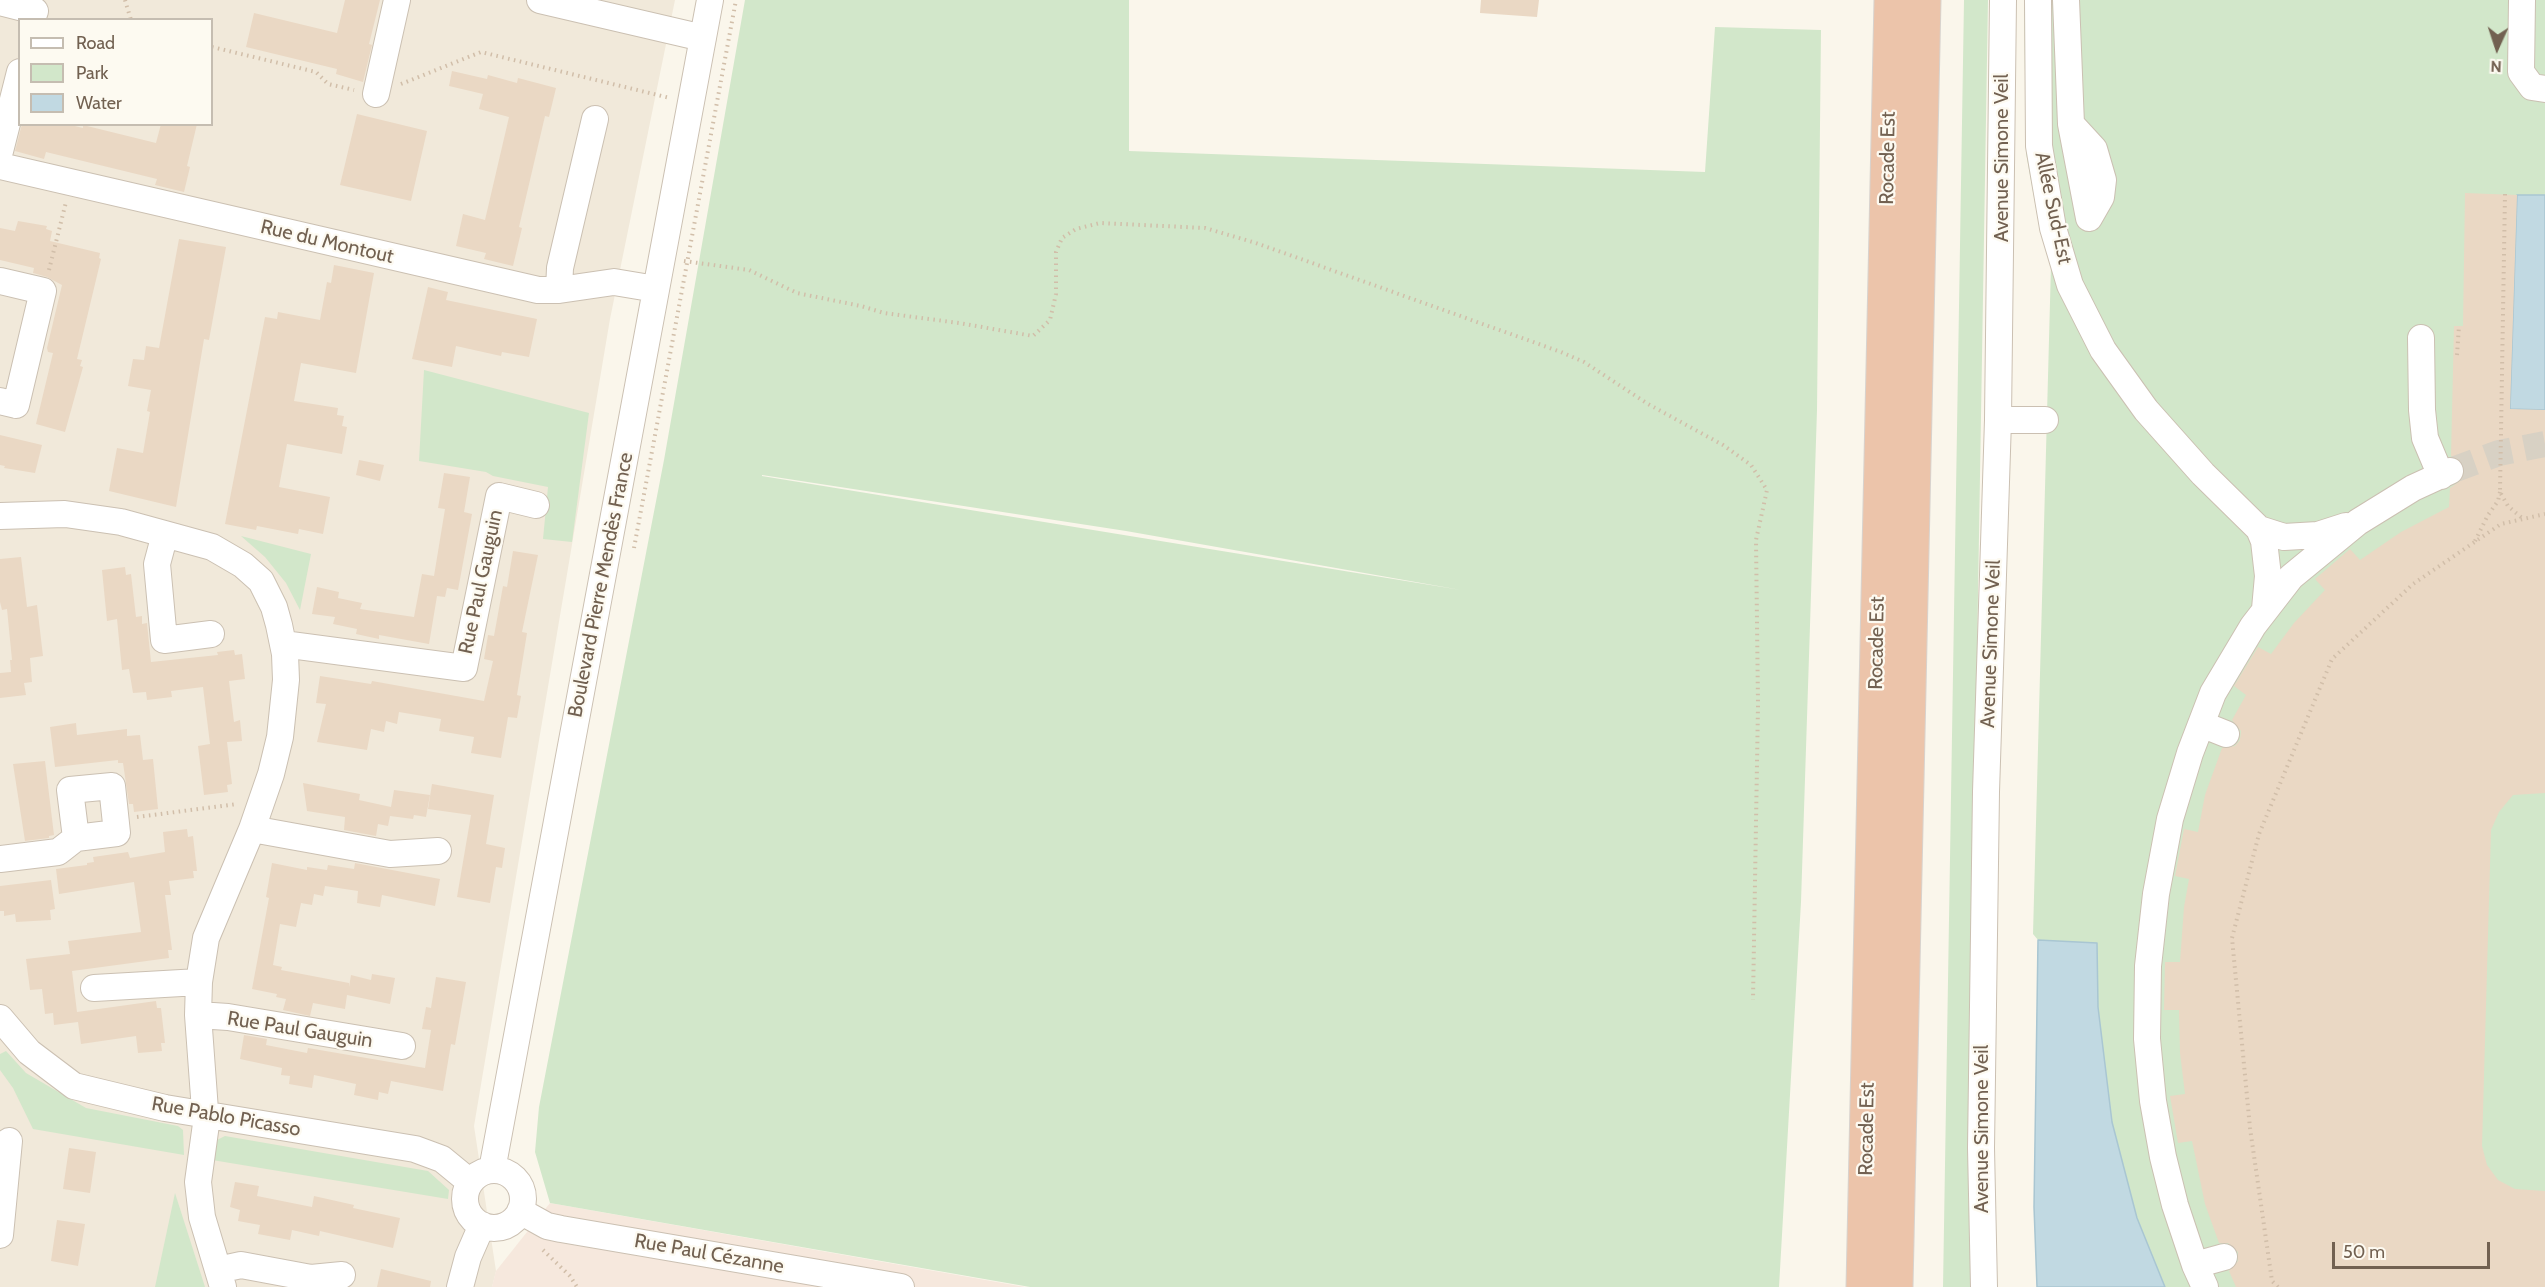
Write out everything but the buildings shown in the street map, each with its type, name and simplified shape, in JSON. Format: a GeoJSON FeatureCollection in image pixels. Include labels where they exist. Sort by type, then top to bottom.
{"type":"FeatureCollection","features":[{"type":"Feature","properties":{"kind":"highway","name":"Rocade Est"},"geometry":{"type":"LineString","coordinates":[[1863,1287],[1891,0]]}},
{"type":"Feature","properties":{"kind":"highway","name":"Rocade Est"},"geometry":{"type":"LineString","coordinates":[[1896,1287],[1924,0]]}},
{"type":"Feature","properties":{"kind":"street"},"geometry":{"type":"LineString","coordinates":[[376,94],[398,0]]}},
{"type":"Feature","properties":{"kind":"street"},"geometry":{"type":"LineString","coordinates":[[540,0],[703,38]]}},
{"type":"Feature","properties":{"kind":"street","name":"Boulevard Pierre Mendès France"},"geometry":{"type":"LineString","coordinates":[[492,1170],[710,0]]}},
{"type":"Feature","properties":{"kind":"street","name":"Avenue Simone Veil"},"geometry":{"type":"LineString","coordinates":[[1984,1287],[1981,1148],[1986,827],[1998,420],[2003,0]]}},
{"type":"Feature","properties":{"kind":"street","name":"Allée Sud-Est"},"geometry":{"type":"LineString","coordinates":[[2038,0],[2039,146],[2053,228],[2070,285],[2103,350],[2146,410],[2203,474],[2259,529]]}},
{"type":"Feature","properties":{"kind":"street"},"geometry":{"type":"LineString","coordinates":[[2066,0],[2067,71],[2071,124],[2066,155],[2071,198],[2074,205],[2088,218],[2101,197],[2103,180],[2094,149],[2071,124]]}},
{"type":"Feature","properties":{"kind":"street"},"geometry":{"type":"LineString","coordinates":[[2522,0],[2521,72],[2532,87],[2545,89]]}},
{"type":"Feature","properties":{"kind":"street"},"geometry":{"type":"LineString","coordinates":[[0,2],[34,11],[32,18]]}},
{"type":"Feature","properties":{"kind":"street"},"geometry":{"type":"LineString","coordinates":[[2039,146],[2047,126],[2057,111],[2067,71]]}},
{"type":"Feature","properties":{"kind":"street"},"geometry":{"type":"LineString","coordinates":[[0,151],[18,80]]}},
{"type":"Feature","properties":{"kind":"street"},"geometry":{"type":"LineString","coordinates":[[559,290],[560,268],[595,118]]}},
{"type":"Feature","properties":{"kind":"street","name":"Rue du Montout"},"geometry":{"type":"LineString","coordinates":[[0,166],[70,184],[538,290],[559,290],[614,282],[656,288]]}},
{"type":"Feature","properties":{"kind":"street"},"geometry":{"type":"LineString","coordinates":[[0,281],[43,291],[16,405],[0,401]]}},
{"type":"Feature","properties":{"kind":"street"},"geometry":{"type":"LineString","coordinates":[[2224,1257],[2200,1276],[2175,1205],[2163,1157],[2153,1101],[2147,1039],[2148,966],[2156,894],[2170,819],[2213,693],[2265,609],[2291,577],[2358,522],[2413,489],[2441,468],[2426,445],[2422,411],[2421,338]]}},
{"type":"Feature","properties":{"kind":"street"},"geometry":{"type":"LineString","coordinates":[[1998,420],[2045,420]]}},
{"type":"Feature","properties":{"kind":"street","name":"Rue Paul Gauguin"},"geometry":{"type":"LineString","coordinates":[[283,644],[464,668],[499,496],[536,505]]}},
{"type":"Feature","properties":{"kind":"street","name":"Rue Paul Gauguin"},"geometry":{"type":"LineString","coordinates":[[0,516],[64,514],[120,522],[212,547],[243,565],[261,581],[274,607],[283,644],[286,680],[284,710],[271,774],[252,829],[206,938],[199,982],[198,1015],[205,1113],[198,1182],[202,1217],[221,1279]]}},
{"type":"Feature","properties":{"kind":"street"},"geometry":{"type":"LineString","coordinates":[[2259,529],[2284,537],[2318,535],[2358,522]]}},
{"type":"Feature","properties":{"kind":"street"},"geometry":{"type":"LineString","coordinates":[[2259,529],[2264,541],[2268,576],[2265,609]]}},
{"type":"Feature","properties":{"kind":"street"},"geometry":{"type":"LineString","coordinates":[[165,534],[157,564],[164,640],[211,634]]}},
{"type":"Feature","properties":{"kind":"street"},"geometry":{"type":"LineString","coordinates":[[2201,724],[2226,734]]}},
{"type":"Feature","properties":{"kind":"street"},"geometry":{"type":"LineString","coordinates":[[0,859],[58,852],[76,838],[117,834],[112,786],[70,790],[76,838]]}},
{"type":"Feature","properties":{"kind":"street"},"geometry":{"type":"LineString","coordinates":[[252,829],[390,854],[438,851]]}},
{"type":"Feature","properties":{"kind":"street"},"geometry":{"type":"LineString","coordinates":[[94,988],[199,982]]}},
{"type":"Feature","properties":{"kind":"street","name":"Rue Paul Gauguin"},"geometry":{"type":"LineString","coordinates":[[198,1015],[228,1017],[402,1046]]}},
{"type":"Feature","properties":{"kind":"street","name":"Rue Pablo Picasso"},"geometry":{"type":"LineString","coordinates":[[0,1018],[29,1052],[74,1086],[165,1108],[415,1149],[442,1159],[470,1182]]}},
{"type":"Feature","properties":{"kind":"street"},"geometry":{"type":"LineString","coordinates":[[0,1236],[9,1141]]}},
{"type":"Feature","properties":{"kind":"street"},"geometry":{"type":"LineString","coordinates":[[492,1170],[502,1171],[518,1182],[522,1192],[520,1211],[515,1219],[500,1227],[482,1225],[473,1219],[465,1201],[470,1182],[484,1172],[492,1170]]}},
{"type":"Feature","properties":{"kind":"street","name":"Rue Paul Cézanne"},"geometry":{"type":"LineString","coordinates":[[520,1211],[547,1226],[561,1229],[887,1286]]}},
{"type":"Feature","properties":{"kind":"street"},"geometry":{"type":"LineString","coordinates":[[460,1287],[468,1257],[482,1225]]}},
{"type":"Feature","properties":{"kind":"street"},"geometry":{"type":"LineString","coordinates":[[221,1279],[241,1265],[311,1278],[342,1275]]}},
{"type":"Feature","properties":{"kind":"path"},"geometry":{"type":"LineString","coordinates":[[125,0],[130,18]]}},
{"type":"Feature","properties":{"kind":"path"},"geometry":{"type":"LineString","coordinates":[[213,47],[316,72],[328,84],[376,94],[481,52],[691,103]]}},
{"type":"Feature","properties":{"kind":"path"},"geometry":{"type":"LineString","coordinates":[[43,291],[70,184]]}},
{"type":"Feature","properties":{"kind":"path"},"geometry":{"type":"LineString","coordinates":[[2475,542],[2488,515],[2498,501],[2500,492],[2505,194]]}},
{"type":"Feature","properties":{"kind":"path"},"geometry":{"type":"LineString","coordinates":[[662,258],[748,270],[797,293],[861,306],[884,314],[959,323],[1033,336],[1050,320],[1056,294],[1056,252],[1062,238],[1076,229],[1100,223],[1205,228],[1256,243],[1561,352],[1584,362],[1630,393],[1723,445],[1751,465],[1767,490],[1756,540],[1758,705],[1754,1000]]}},
{"type":"Feature","properties":{"kind":"path"},"geometry":{"type":"LineString","coordinates":[[2457,355],[2458,326]]}},
{"type":"Feature","properties":{"kind":"path"},"geometry":{"type":"LineString","coordinates":[[2500,492],[2508,506],[2522,519]]}},
{"type":"Feature","properties":{"kind":"path"},"geometry":{"type":"LineString","coordinates":[[2278,1287],[2272,1281],[2250,1128],[2232,938],[2256,845],[2332,659],[2413,585],[2501,524],[2545,514]]}},
{"type":"Feature","properties":{"kind":"path"},"geometry":{"type":"LineString","coordinates":[[116,819],[262,801]]}},
{"type":"Feature","properties":{"kind":"path"},"geometry":{"type":"LineString","coordinates":[[536,1243],[557,1262],[577,1287]]}},
{"type":"Feature","properties":{"kind":"shaded area"},"geometry":{"type":"Polygon","coordinates":[[[0,0],[675,0],[610,319],[474,1126],[496,1271],[492,1287],[0,1287],[0,0]]]}},
{"type":"Feature","properties":{"kind":"shaded area"},"geometry":{"type":"Polygon","coordinates":[[[550,1203],[1025,1287],[492,1287],[496,1271],[550,1203]]]}},
{"type":"Feature","properties":{"kind":"green space"},"geometry":{"type":"Polygon","coordinates":[[[745,0],[1129,0],[1129,151],[1705,172],[1715,27],[1821,30],[1817,410],[1801,902],[1779,1287],[1030,1287],[550,1203],[535,1152],[539,1107],[664,460],[745,0]],[[762,475],[1461,590],[1126,531],[762,475]]]}},
{"type":"Feature","properties":{"kind":"green space"},"geometry":{"type":"Polygon","coordinates":[[[1964,0],[1988,0],[1968,1189],[1973,1287],[1943,1287],[1964,0]]]}},
{"type":"Feature","properties":{"kind":"green space"},"geometry":{"type":"Polygon","coordinates":[[[2024,0],[2545,0],[2545,1287],[2037,1287],[2034,1207],[2038,940],[2033,934],[2051,265],[2040,231],[2026,153],[2024,0]]]}},
{"type":"Feature","properties":{"kind":"green space"},"geometry":{"type":"Polygon","coordinates":[[[424,370],[589,413],[572,542],[543,539],[548,487],[493,476],[486,472],[419,461],[424,370]]]}},
{"type":"Feature","properties":{"kind":"green space"},"geometry":{"type":"Polygon","coordinates":[[[241,536],[311,554],[300,610],[286,583],[265,557],[241,536]]]}},
{"type":"Feature","properties":{"kind":"green space"},"geometry":{"type":"Polygon","coordinates":[[[6,1051],[26,1073],[86,1108],[178,1126],[183,1130],[184,1155],[33,1129],[13,1088],[0,1070],[0,1054],[6,1051]]]}},
{"type":"Feature","properties":{"kind":"green space"},"geometry":{"type":"Polygon","coordinates":[[[225,1136],[428,1171],[449,1190],[448,1199],[212,1160],[217,1140],[225,1136]]]}},
{"type":"Feature","properties":{"kind":"green space"},"geometry":{"type":"Polygon","coordinates":[[[175,1193],[205,1287],[155,1287],[175,1193]]]}},
{"type":"Feature","properties":{"kind":"water"},"geometry":{"type":"Polygon","coordinates":[[[2517,195],[2545,195],[2545,410],[2510,409],[2517,195]]]}},
{"type":"Feature","properties":{"kind":"water"},"geometry":{"type":"Polygon","coordinates":[[[2038,940],[2097,943],[2098,1007],[2112,1122],[2137,1218],[2165,1287],[2037,1287],[2034,1207],[2038,940]]]}},
{"type":"Feature","properties":{"kind":"tunnel"},"geometry":{"type":"LineString","coordinates":[[2450,471],[2499,453],[2545,444]]}}]}
